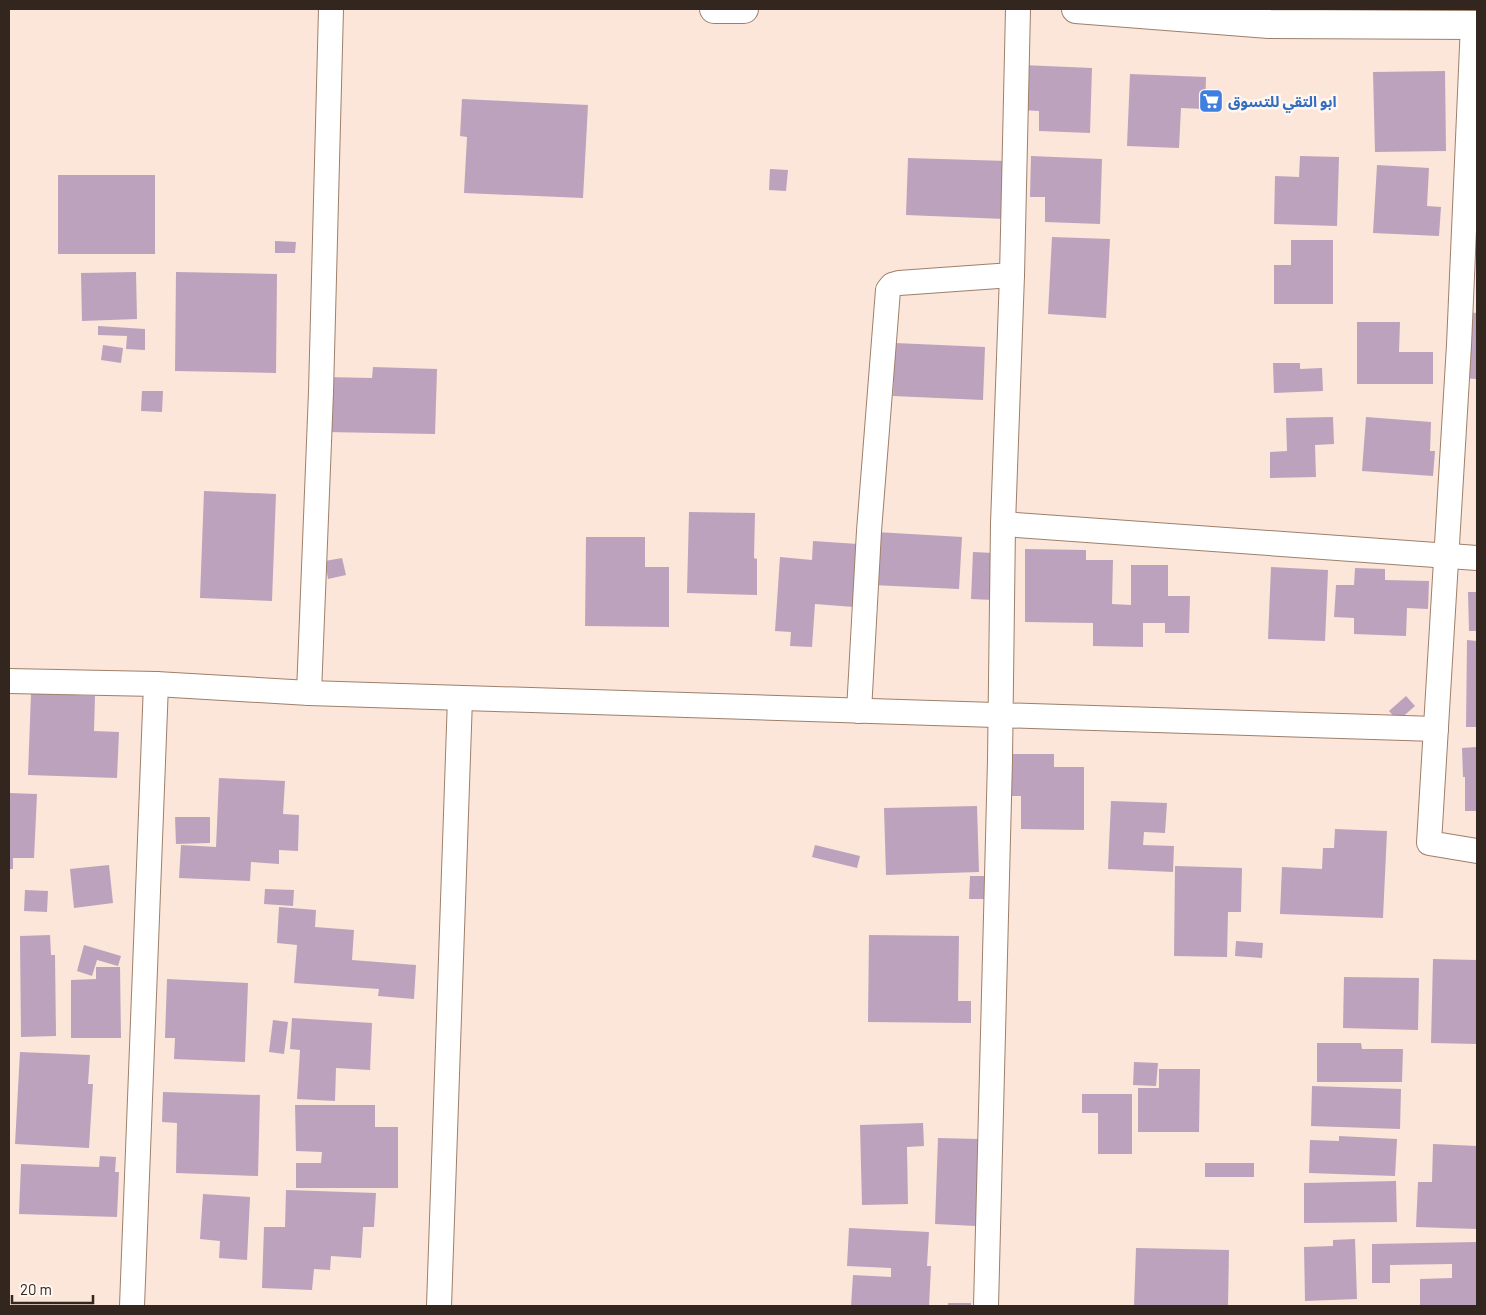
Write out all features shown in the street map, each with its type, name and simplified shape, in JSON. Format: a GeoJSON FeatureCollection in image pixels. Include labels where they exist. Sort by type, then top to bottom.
{"type":"FeatureCollection","features":[{"type":"Feature","properties":{"kind":"street"},"geometry":{"type":"LineString","coordinates":[[309,693],[321,392],[331,9]]}},
{"type":"Feature","properties":{"kind":"street"},"geometry":{"type":"LineString","coordinates":[[714,9],[744,9]]}},
{"type":"Feature","properties":{"kind":"street"},"geometry":{"type":"LineString","coordinates":[[986,1306],[1003,524],[1012,275],[1018,9]]}},
{"type":"Feature","properties":{"kind":"street"},"geometry":{"type":"LineString","coordinates":[[1076,9],[1269,24],[1475,24],[1459,345],[1429,843],[1477,852]]}},
{"type":"Feature","properties":{"kind":"street"},"geometry":{"type":"LineString","coordinates":[[860,711],[869,530],[888,290],[892,285],[899,283],[1012,275]]}},
{"type":"Feature","properties":{"kind":"street"},"geometry":{"type":"LineString","coordinates":[[1003,524],[1477,558]]}},
{"type":"Feature","properties":{"kind":"street"},"geometry":{"type":"LineString","coordinates":[[9,681],[156,684],[309,693],[1436,729]]}},
{"type":"Feature","properties":{"kind":"street"},"geometry":{"type":"LineString","coordinates":[[132,1306],[156,684]]}},
{"type":"Feature","properties":{"kind":"street"},"geometry":{"type":"LineString","coordinates":[[439,1306],[460,698]]}},
{"type":"Feature","properties":{"kind":"building"},"geometry":{"type":"Polygon","coordinates":[[[1022,65],[1092,68],[1090,133],[1039,131],[1039,111],[1020,110],[1022,65]]]}},
{"type":"Feature","properties":{"kind":"building"},"geometry":{"type":"Polygon","coordinates":[[[1445,71],[1446,151],[1375,152],[1373,72],[1445,71]]]}},
{"type":"Feature","properties":{"kind":"building"},"geometry":{"type":"Polygon","coordinates":[[[1130,74],[1206,77],[1205,109],[1181,108],[1179,148],[1127,146],[1130,74]]]}},
{"type":"Feature","properties":{"kind":"building"},"geometry":{"type":"Polygon","coordinates":[[[462,99],[588,105],[583,198],[464,193],[467,137],[460,136],[462,99]]]}},
{"type":"Feature","properties":{"kind":"building"},"geometry":{"type":"Polygon","coordinates":[[[1031,156],[1102,159],[1100,224],[1045,222],[1045,197],[1030,197],[1031,156]]]}},
{"type":"Feature","properties":{"kind":"building"},"geometry":{"type":"Polygon","coordinates":[[[1300,156],[1339,157],[1337,226],[1274,224],[1275,176],[1299,177],[1300,156]]]}},
{"type":"Feature","properties":{"kind":"building"},"geometry":{"type":"Polygon","coordinates":[[[908,158],[1007,161],[1005,219],[906,215],[908,158]]]}},
{"type":"Feature","properties":{"kind":"building"},"geometry":{"type":"Polygon","coordinates":[[[1377,165],[1429,168],[1427,206],[1441,207],[1439,236],[1373,233],[1377,165]]]}},
{"type":"Feature","properties":{"kind":"building"},"geometry":{"type":"Polygon","coordinates":[[[770,169],[788,170],[786,191],[769,190],[770,169]]]}},
{"type":"Feature","properties":{"kind":"building"},"geometry":{"type":"Polygon","coordinates":[[[58,175],[155,175],[155,254],[58,254],[58,175]]]}},
{"type":"Feature","properties":{"kind":"building"},"geometry":{"type":"Polygon","coordinates":[[[1052,237],[1110,239],[1106,318],[1048,314],[1052,237]]]}},
{"type":"Feature","properties":{"kind":"building"},"geometry":{"type":"Polygon","coordinates":[[[1291,240],[1333,240],[1333,304],[1274,304],[1274,265],[1291,265],[1291,240]]]}},
{"type":"Feature","properties":{"kind":"building"},"geometry":{"type":"Polygon","coordinates":[[[275,241],[296,242],[295,253],[275,253],[275,241]]]}},
{"type":"Feature","properties":{"kind":"building"},"geometry":{"type":"Polygon","coordinates":[[[136,272],[137,319],[82,321],[81,273],[136,272]]]}},
{"type":"Feature","properties":{"kind":"building"},"geometry":{"type":"Polygon","coordinates":[[[176,272],[277,274],[276,373],[175,371],[176,272]]]}},
{"type":"Feature","properties":{"kind":"building"},"geometry":{"type":"Polygon","coordinates":[[[1463,312],[1477,313],[1477,379],[1460,378],[1463,312]]]}},
{"type":"Feature","properties":{"kind":"building"},"geometry":{"type":"Polygon","coordinates":[[[1357,322],[1400,322],[1399,352],[1433,352],[1433,384],[1357,384],[1357,322]]]}},
{"type":"Feature","properties":{"kind":"building"},"geometry":{"type":"Polygon","coordinates":[[[98,326],[145,329],[145,350],[126,349],[127,336],[98,335],[98,326]]]}},
{"type":"Feature","properties":{"kind":"building"},"geometry":{"type":"Polygon","coordinates":[[[895,343],[985,347],[983,400],[893,396],[895,343]]]}},
{"type":"Feature","properties":{"kind":"building"},"geometry":{"type":"Polygon","coordinates":[[[103,345],[123,348],[121,363],[101,360],[103,345]]]}},
{"type":"Feature","properties":{"kind":"building"},"geometry":{"type":"Polygon","coordinates":[[[1273,363],[1300,363],[1300,369],[1322,368],[1323,391],[1274,393],[1273,363]]]}},
{"type":"Feature","properties":{"kind":"building"},"geometry":{"type":"Polygon","coordinates":[[[373,367],[437,369],[435,434],[325,432],[326,377],[372,378],[373,367]]]}},
{"type":"Feature","properties":{"kind":"building"},"geometry":{"type":"Polygon","coordinates":[[[142,391],[163,391],[162,412],[141,411],[142,391]]]}},
{"type":"Feature","properties":{"kind":"building"},"geometry":{"type":"Polygon","coordinates":[[[1333,417],[1334,444],[1315,445],[1316,477],[1270,478],[1270,452],[1287,451],[1286,418],[1333,417]]]}},
{"type":"Feature","properties":{"kind":"building"},"geometry":{"type":"Polygon","coordinates":[[[1366,417],[1431,422],[1430,451],[1435,451],[1433,476],[1362,471],[1366,417]]]}},
{"type":"Feature","properties":{"kind":"building"},"geometry":{"type":"Polygon","coordinates":[[[204,491],[276,494],[272,601],[200,598],[204,491]]]}},
{"type":"Feature","properties":{"kind":"building"},"geometry":{"type":"Polygon","coordinates":[[[689,512],[755,513],[754,558],[757,559],[757,595],[687,593],[689,512]]]}},
{"type":"Feature","properties":{"kind":"building"},"geometry":{"type":"Polygon","coordinates":[[[876,532],[962,537],[959,589],[872,585],[876,532]]]}},
{"type":"Feature","properties":{"kind":"building"},"geometry":{"type":"Polygon","coordinates":[[[586,537],[645,537],[645,567],[669,567],[669,627],[585,626],[586,537]]]}},
{"type":"Feature","properties":{"kind":"building"},"geometry":{"type":"Polygon","coordinates":[[[813,541],[858,544],[854,607],[815,604],[812,647],[790,646],[791,632],[775,631],[780,557],[812,560],[813,541]]]}},
{"type":"Feature","properties":{"kind":"building"},"geometry":{"type":"Polygon","coordinates":[[[1025,549],[1086,550],[1086,560],[1113,560],[1112,604],[1131,605],[1131,565],[1168,565],[1168,596],[1190,596],[1189,633],[1165,633],[1165,623],[1143,623],[1143,647],[1093,646],[1093,623],[1025,622],[1025,549]]]}},
{"type":"Feature","properties":{"kind":"building"},"geometry":{"type":"Polygon","coordinates":[[[973,552],[994,553],[993,600],[971,599],[973,552]]]}},
{"type":"Feature","properties":{"kind":"building"},"geometry":{"type":"Polygon","coordinates":[[[342,558],[346,575],[328,579],[325,561],[342,558]]]}},
{"type":"Feature","properties":{"kind":"building"},"geometry":{"type":"Polygon","coordinates":[[[1271,567],[1328,570],[1325,641],[1268,639],[1271,567]]]}},
{"type":"Feature","properties":{"kind":"building"},"geometry":{"type":"Polygon","coordinates":[[[1355,568],[1385,569],[1385,580],[1429,581],[1428,609],[1407,608],[1406,636],[1354,634],[1354,618],[1334,617],[1336,585],[1354,585],[1355,568]]]}},
{"type":"Feature","properties":{"kind":"building"},"geometry":{"type":"Polygon","coordinates":[[[1468,592],[1477,592],[1477,631],[1469,631],[1468,592]]]}},
{"type":"Feature","properties":{"kind":"building"},"geometry":{"type":"Polygon","coordinates":[[[1467,640],[1477,641],[1477,727],[1466,727],[1467,640]]]}},
{"type":"Feature","properties":{"kind":"building"},"geometry":{"type":"Polygon","coordinates":[[[31,693],[95,696],[94,731],[119,732],[117,778],[28,775],[31,693]]]}},
{"type":"Feature","properties":{"kind":"building"},"geometry":{"type":"Polygon","coordinates":[[[1406,696],[1415,706],[1398,721],[1389,711],[1406,696]]]}},
{"type":"Feature","properties":{"kind":"building"},"geometry":{"type":"Polygon","coordinates":[[[1477,747],[1477,811],[1465,811],[1465,777],[1463,777],[1462,748],[1477,747]]]}},
{"type":"Feature","properties":{"kind":"building"},"geometry":{"type":"Polygon","coordinates":[[[1012,754],[1054,754],[1054,767],[1084,767],[1084,830],[1021,829],[1021,796],[1012,796],[1012,754]]]}},
{"type":"Feature","properties":{"kind":"building"},"geometry":{"type":"Polygon","coordinates":[[[219,778],[285,781],[283,814],[299,815],[298,851],[279,850],[279,864],[251,862],[250,881],[179,878],[181,845],[216,847],[219,778]]]}},
{"type":"Feature","properties":{"kind":"building"},"geometry":{"type":"Polygon","coordinates":[[[9,793],[37,794],[34,858],[13,858],[13,869],[9,869],[9,793]]]}},
{"type":"Feature","properties":{"kind":"building"},"geometry":{"type":"Polygon","coordinates":[[[1111,801],[1167,803],[1165,833],[1144,832],[1143,845],[1174,846],[1173,872],[1108,869],[1111,801]]]}},
{"type":"Feature","properties":{"kind":"building"},"geometry":{"type":"Polygon","coordinates":[[[977,806],[979,872],[886,875],[884,808],[977,806]]]}},
{"type":"Feature","properties":{"kind":"building"},"geometry":{"type":"Polygon","coordinates":[[[175,817],[210,817],[210,843],[176,844],[175,817]]]}},
{"type":"Feature","properties":{"kind":"building"},"geometry":{"type":"Polygon","coordinates":[[[1335,829],[1387,831],[1383,918],[1280,914],[1282,867],[1322,869],[1323,848],[1334,848],[1335,829]]]}},
{"type":"Feature","properties":{"kind":"building"},"geometry":{"type":"Polygon","coordinates":[[[815,845],[860,856],[857,868],[812,857],[815,845]]]}},
{"type":"Feature","properties":{"kind":"building"},"geometry":{"type":"Polygon","coordinates":[[[109,865],[113,903],[74,908],[70,869],[109,865]]]}},
{"type":"Feature","properties":{"kind":"building"},"geometry":{"type":"Polygon","coordinates":[[[1175,866],[1242,868],[1241,912],[1228,912],[1227,957],[1174,956],[1175,866]]]}},
{"type":"Feature","properties":{"kind":"building"},"geometry":{"type":"Polygon","coordinates":[[[970,876],[991,876],[991,899],[969,899],[970,876]]]}},
{"type":"Feature","properties":{"kind":"building"},"geometry":{"type":"Polygon","coordinates":[[[265,889],[294,890],[293,906],[264,904],[265,889]]]}},
{"type":"Feature","properties":{"kind":"building"},"geometry":{"type":"Polygon","coordinates":[[[25,890],[48,891],[47,912],[24,911],[25,890]]]}},
{"type":"Feature","properties":{"kind":"building"},"geometry":{"type":"Polygon","coordinates":[[[279,907],[316,910],[315,927],[354,930],[352,960],[416,965],[414,999],[378,996],[379,989],[294,983],[297,945],[277,943],[279,907]]]}},
{"type":"Feature","properties":{"kind":"building"},"geometry":{"type":"Polygon","coordinates":[[[50,935],[51,955],[55,955],[56,1036],[21,1037],[20,936],[50,935]]]}},
{"type":"Feature","properties":{"kind":"building"},"geometry":{"type":"Polygon","coordinates":[[[869,935],[959,936],[958,1001],[971,1001],[971,1023],[868,1022],[869,935]]]}},
{"type":"Feature","properties":{"kind":"building"},"geometry":{"type":"Polygon","coordinates":[[[1236,941],[1263,943],[1262,958],[1235,956],[1236,941]]]}},
{"type":"Feature","properties":{"kind":"building"},"geometry":{"type":"Polygon","coordinates":[[[84,945],[121,956],[118,966],[97,960],[92,976],[77,971],[84,945]]]}},
{"type":"Feature","properties":{"kind":"building"},"geometry":{"type":"Polygon","coordinates":[[[1433,959],[1477,960],[1477,1044],[1431,1043],[1433,959]]]}},
{"type":"Feature","properties":{"kind":"building"},"geometry":{"type":"Polygon","coordinates":[[[96,967],[120,967],[121,1038],[71,1038],[71,980],[96,979],[96,967]]]}},
{"type":"Feature","properties":{"kind":"building"},"geometry":{"type":"Polygon","coordinates":[[[1344,977],[1419,978],[1418,1030],[1343,1028],[1344,977]]]}},
{"type":"Feature","properties":{"kind":"building"},"geometry":{"type":"Polygon","coordinates":[[[167,979],[248,983],[245,1062],[174,1059],[175,1038],[165,1038],[167,979]]]}},
{"type":"Feature","properties":{"kind":"building"},"geometry":{"type":"Polygon","coordinates":[[[292,1018],[372,1023],[370,1070],[336,1068],[335,1101],[297,1099],[300,1050],[290,1049],[292,1018]]]}},
{"type":"Feature","properties":{"kind":"building"},"geometry":{"type":"Polygon","coordinates":[[[273,1020],[288,1022],[284,1054],[269,1052],[273,1020]]]}},
{"type":"Feature","properties":{"kind":"building"},"geometry":{"type":"Polygon","coordinates":[[[1317,1043],[1361,1043],[1362,1049],[1403,1049],[1402,1082],[1317,1082],[1317,1043]]]}},
{"type":"Feature","properties":{"kind":"building"},"geometry":{"type":"Polygon","coordinates":[[[20,1052],[90,1055],[88,1084],[93,1084],[89,1148],[15,1144],[20,1052]]]}},
{"type":"Feature","properties":{"kind":"building"},"geometry":{"type":"Polygon","coordinates":[[[1134,1062],[1158,1063],[1156,1086],[1133,1085],[1134,1062]]]}},
{"type":"Feature","properties":{"kind":"building"},"geometry":{"type":"Polygon","coordinates":[[[1159,1069],[1200,1069],[1199,1132],[1138,1132],[1138,1088],[1159,1088],[1159,1069]]]}},
{"type":"Feature","properties":{"kind":"building"},"geometry":{"type":"Polygon","coordinates":[[[1312,1086],[1401,1089],[1400,1129],[1311,1126],[1312,1086]]]}},
{"type":"Feature","properties":{"kind":"building"},"geometry":{"type":"Polygon","coordinates":[[[163,1092],[260,1095],[258,1176],[176,1173],[177,1123],[162,1122],[163,1092]]]}},
{"type":"Feature","properties":{"kind":"building"},"geometry":{"type":"Polygon","coordinates":[[[1082,1094],[1132,1094],[1132,1154],[1098,1154],[1098,1113],[1082,1113],[1082,1094]]]}},
{"type":"Feature","properties":{"kind":"building"},"geometry":{"type":"Polygon","coordinates":[[[295,1105],[375,1105],[375,1127],[398,1127],[398,1188],[296,1188],[296,1163],[321,1163],[322,1152],[296,1151],[295,1105]]]}},
{"type":"Feature","properties":{"kind":"building"},"geometry":{"type":"Polygon","coordinates":[[[923,1123],[924,1146],[907,1147],[908,1204],[862,1205],[860,1125],[923,1123]]]}},
{"type":"Feature","properties":{"kind":"building"},"geometry":{"type":"Polygon","coordinates":[[[1339,1136],[1397,1139],[1395,1176],[1309,1173],[1310,1140],[1339,1141],[1339,1136]]]}},
{"type":"Feature","properties":{"kind":"building"},"geometry":{"type":"Polygon","coordinates":[[[938,1138],[979,1139],[976,1226],[935,1224],[938,1138]]]}},
{"type":"Feature","properties":{"kind":"building"},"geometry":{"type":"Polygon","coordinates":[[[1433,1144],[1477,1146],[1477,1229],[1416,1227],[1418,1182],[1432,1182],[1433,1144]]]}},
{"type":"Feature","properties":{"kind":"building"},"geometry":{"type":"Polygon","coordinates":[[[100,1156],[116,1157],[115,1172],[119,1172],[117,1217],[19,1214],[21,1164],[99,1167],[100,1156]]]}},
{"type":"Feature","properties":{"kind":"building"},"geometry":{"type":"Polygon","coordinates":[[[1205,1163],[1254,1163],[1254,1177],[1205,1177],[1205,1163]]]}},
{"type":"Feature","properties":{"kind":"building"},"geometry":{"type":"Polygon","coordinates":[[[1396,1181],[1397,1222],[1304,1223],[1304,1183],[1396,1181]]]}},
{"type":"Feature","properties":{"kind":"building"},"geometry":{"type":"Polygon","coordinates":[[[286,1190],[376,1193],[374,1227],[363,1227],[361,1258],[331,1256],[330,1270],[314,1269],[312,1290],[262,1288],[264,1227],[285,1227],[286,1190]]]}},
{"type":"Feature","properties":{"kind":"building"},"geometry":{"type":"Polygon","coordinates":[[[203,1194],[250,1197],[247,1260],[219,1258],[220,1241],[200,1239],[203,1194]]]}},
{"type":"Feature","properties":{"kind":"building"},"geometry":{"type":"Polygon","coordinates":[[[849,1228],[929,1232],[927,1266],[931,1266],[929,1306],[851,1306],[853,1275],[891,1277],[891,1268],[847,1266],[849,1228]]]}},
{"type":"Feature","properties":{"kind":"building"},"geometry":{"type":"Polygon","coordinates":[[[1355,1239],[1357,1299],[1305,1301],[1304,1247],[1333,1246],[1333,1240],[1355,1239]]]}},
{"type":"Feature","properties":{"kind":"building"},"geometry":{"type":"Polygon","coordinates":[[[1477,1242],[1477,1306],[1420,1306],[1420,1279],[1452,1278],[1452,1264],[1390,1265],[1390,1283],[1372,1283],[1372,1244],[1477,1242]]]}},
{"type":"Feature","properties":{"kind":"building"},"geometry":{"type":"Polygon","coordinates":[[[1136,1248],[1229,1250],[1228,1306],[1134,1306],[1136,1248]]]}},
{"type":"Feature","properties":{"kind":"building"},"geometry":{"type":"Polygon","coordinates":[[[948,1303],[971,1303],[971,1306],[948,1306],[948,1303]]]}},
{"type":"Feature","properties":{"kind":"place","name":"ابو التقي للتسوق"},"geometry":{"type":"Point","coordinates":[1211,101]}}]}
